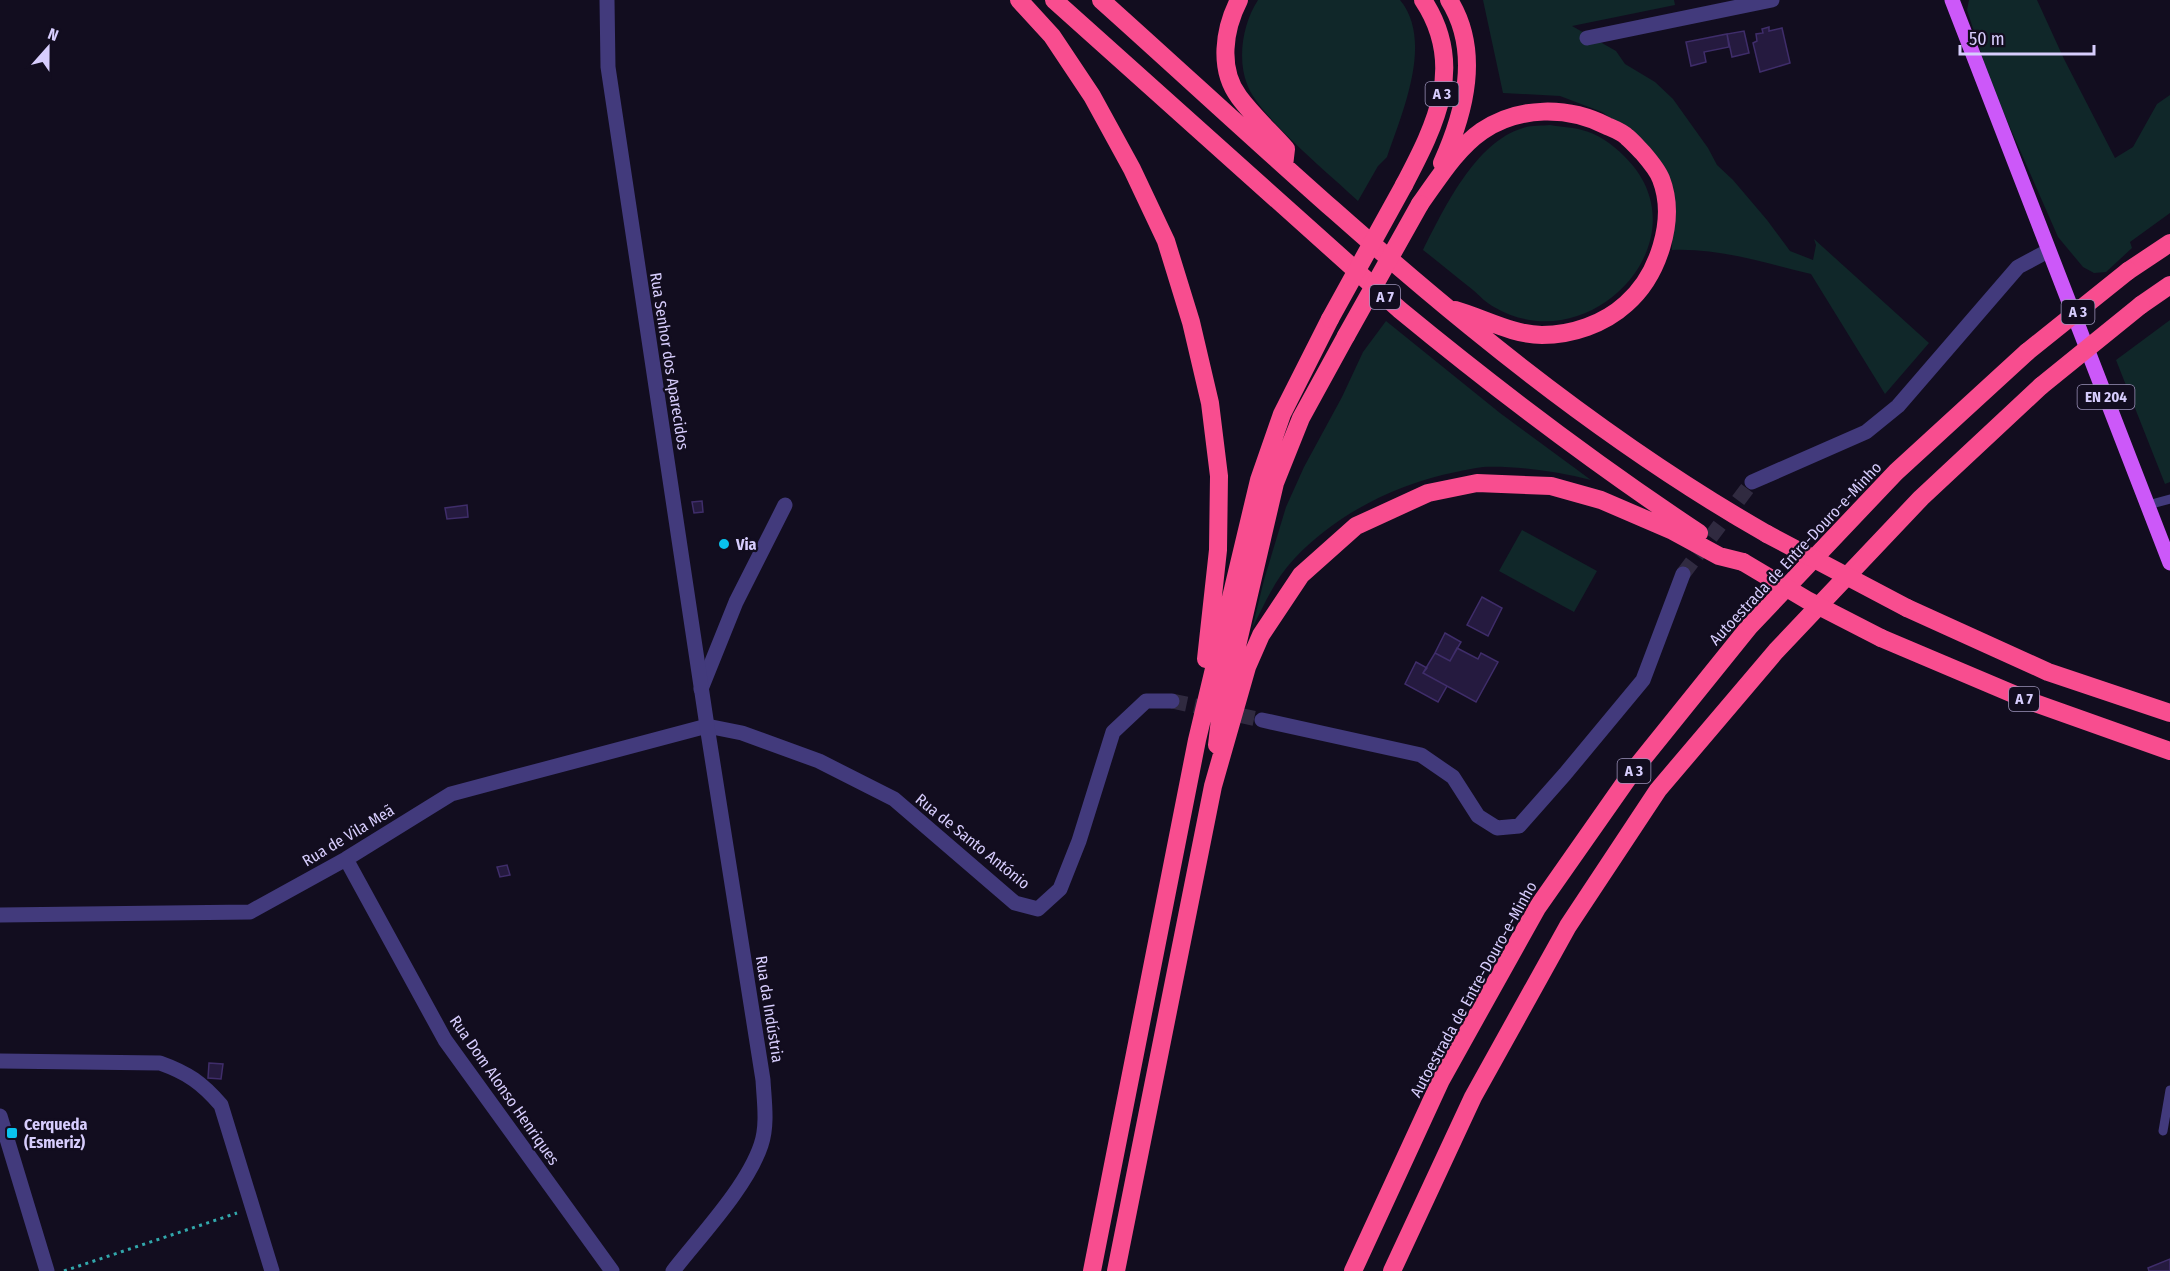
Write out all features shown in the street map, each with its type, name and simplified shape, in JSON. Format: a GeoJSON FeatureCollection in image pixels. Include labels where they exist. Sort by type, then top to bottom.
{"type":"FeatureCollection","features":[{"type":"Feature","properties":{"kind":"highway"},"geometry":{"type":"LineString","coordinates":[[1019,0],[1052,36],[1092,96],[1132,169],[1166,241],[1191,322],[1209,404],[1219,476],[1218,550],[1197,740],[1092,1271]]}},
{"type":"Feature","properties":{"kind":"highway","name":"A 7"},"geometry":{"type":"LineString","coordinates":[[1054,0],[1400,310],[1451,352],[1623,482],[1743,562],[1807,600],[1881,638],[2032,702],[2170,751]]}},
{"type":"Feature","properties":{"kind":"highway","name":"A 7"},"geometry":{"type":"LineString","coordinates":[[1101,0],[1284,166],[1445,307],[1604,431],[1669,476],[1767,534],[1907,608],[2048,672],[2170,713]]}},
{"type":"Feature","properties":{"kind":"highway"},"geometry":{"type":"LineString","coordinates":[[1239,0],[1229,25],[1226,42],[1229,77],[1238,96],[1286,149],[1284,166]]}},
{"type":"Feature","properties":{"kind":"highway","name":"A 3"},"geometry":{"type":"LineString","coordinates":[[1197,740],[1259,480],[1282,414],[1330,318],[1404,185],[1435,121],[1442,98],[1444,46],[1439,27],[1424,0]]}},
{"type":"Feature","properties":{"kind":"highway","name":"A 7"},"geometry":{"type":"LineString","coordinates":[[1213,786],[1220,719],[1275,483],[1300,418],[1420,204],[1449,147],[1458,123],[1466,85],[1466,46],[1461,26],[1449,0]]}},
{"type":"Feature","properties":{"kind":"highway"},"geometry":{"type":"LineString","coordinates":[[1420,204],[1459,151],[1481,132],[1510,117],[1541,111],[1573,113],[1599,122],[1626,136],[1646,157],[1661,178],[1666,202],[1666,229],[1658,255],[1646,280],[1627,304],[1604,320],[1573,331],[1541,335],[1507,328],[1445,307]]}},
{"type":"Feature","properties":{"kind":"highway","name":"Autoestrada de Entre-Douro-e-Minho"},"geometry":{"type":"LineString","coordinates":[[1353,1271],[1441,1080],[1537,908],[1634,771],[1749,627],[1896,472],[2027,352],[2128,271],[2170,243]]}},
{"type":"Feature","properties":{"kind":"highway","name":"A 3"},"geometry":{"type":"LineString","coordinates":[[1392,1271],[1473,1097],[1568,926],[1658,790],[1776,651],[1921,498],[2042,386],[2141,305],[2170,285]]}},
{"type":"Feature","properties":{"kind":"highway"},"geometry":{"type":"LineString","coordinates":[[1116,1271],[1213,786],[1247,667],[1261,635],[1301,575],[1356,526],[1428,493],[1477,483],[1551,486],[1601,500],[1673,531],[1719,556],[1743,562]]}},
{"type":"Feature","properties":{"kind":"main road","name":"EN 204"},"geometry":{"type":"LineString","coordinates":[[1952,0],[2170,563]]}},
{"type":"Feature","properties":{"kind":"street","name":"Rua Senhor dos Aparecidos"},"geometry":{"type":"LineString","coordinates":[[607,0],[608,67],[707,726]]}},
{"type":"Feature","properties":{"kind":"street"},"geometry":{"type":"LineString","coordinates":[[1587,38],[1772,0]]}},
{"type":"Feature","properties":{"kind":"street"},"geometry":{"type":"LineString","coordinates":[[1752,482],[1866,432],[1898,406],[2019,267],[2048,251]]}},
{"type":"Feature","properties":{"kind":"street"},"geometry":{"type":"LineString","coordinates":[[701,689],[736,602],[785,505]]}},
{"type":"Feature","properties":{"kind":"street"},"geometry":{"type":"LineString","coordinates":[[1262,720],[1421,755],[1453,777],[1478,816],[1497,828],[1519,826],[1643,680],[1683,574]]}},
{"type":"Feature","properties":{"kind":"street","name":"Rua de Santo António"},"geometry":{"type":"LineString","coordinates":[[707,726],[742,733],[819,760],[894,799],[1015,903],[1038,909],[1060,889],[1079,841],[1113,732],[1146,701],[1172,701]]}},
{"type":"Feature","properties":{"kind":"street","name":"Rua de Vila Meã"},"geometry":{"type":"LineString","coordinates":[[0,915],[250,912],[346,859],[451,794],[707,726]]}},
{"type":"Feature","properties":{"kind":"street","name":"Rua da Indústria"},"geometry":{"type":"LineString","coordinates":[[673,1271],[745,1179],[762,1144],[765,1110],[763,1080],[707,726]]}},
{"type":"Feature","properties":{"kind":"street","name":"Rua Dom Alonso Henriques"},"geometry":{"type":"LineString","coordinates":[[346,859],[445,1040],[612,1271]]}},
{"type":"Feature","properties":{"kind":"street"},"geometry":{"type":"LineString","coordinates":[[0,1061],[160,1063],[194,1078],[205,1086],[221,1106],[272,1271]]}},
{"type":"Feature","properties":{"kind":"street"},"geometry":{"type":"LineString","coordinates":[[0,1116],[47,1271]]}},
{"type":"Feature","properties":{"kind":"lane"},"geometry":{"type":"LineString","coordinates":[[2148,505],[2170,499]]}},
{"type":"Feature","properties":{"kind":"lane"},"geometry":{"type":"LineString","coordinates":[[2163,1131],[2170,1090]]}},
{"type":"Feature","properties":{"kind":"path"},"geometry":{"type":"LineString","coordinates":[[64,1271],[253,1207]]}},
{"type":"Feature","properties":{"kind":"green space"},"geometry":{"type":"Polygon","coordinates":[[[1258,0],[1400,0],[1410,17],[1415,56],[1407,99],[1387,157],[1378,166],[1358,201],[1280,128],[1265,112],[1247,84],[1242,63],[1243,41],[1249,19],[1258,0]]]}},
{"type":"Feature","properties":{"kind":"green space"},"geometry":{"type":"Polygon","coordinates":[[[1483,0],[1674,0],[1675,5],[1572,26],[1616,51],[1625,64],[1655,82],[1673,99],[1708,148],[1717,165],[1767,220],[1790,251],[1813,260],[1816,245],[1814,239],[1929,343],[1885,394],[1811,274],[1708,251],[1672,250],[1670,183],[1642,141],[1602,112],[1560,96],[1503,93],[1483,0]]]}},
{"type":"Feature","properties":{"kind":"green space"},"geometry":{"type":"Polygon","coordinates":[[[1969,0],[2037,0],[2064,59],[2115,158],[2133,147],[2157,104],[2170,95],[2170,213],[2130,242],[2132,248],[2106,272],[2094,273],[2083,267],[2058,237],[1991,84],[1967,10],[1969,0]]]}},
{"type":"Feature","properties":{"kind":"green space"},"geometry":{"type":"Polygon","coordinates":[[[1550,125],[1574,128],[1594,134],[1624,156],[1647,188],[1653,222],[1645,254],[1627,283],[1600,306],[1567,319],[1531,320],[1494,307],[1423,250],[1451,197],[1476,162],[1490,147],[1523,128],[1550,125]]]}},
{"type":"Feature","properties":{"kind":"green space"},"geometry":{"type":"Polygon","coordinates":[[[2170,320],[2170,482],[2165,484],[2116,360],[2170,320]]]}},
{"type":"Feature","properties":{"kind":"green space"},"geometry":{"type":"Polygon","coordinates":[[[1386,321],[1500,413],[1591,480],[1537,470],[1483,467],[1434,477],[1389,493],[1368,503],[1329,528],[1294,559],[1276,584],[1252,629],[1286,507],[1363,352],[1386,321]]]}},
{"type":"Feature","properties":{"kind":"green space"},"geometry":{"type":"Polygon","coordinates":[[[1522,530],[1597,571],[1574,612],[1499,571],[1522,530]]]}},
{"type":"Feature","properties":{"kind":"building"},"geometry":{"type":"Polygon","coordinates":[[[1769,27],[1769,31],[1782,28],[1790,63],[1760,72],[1753,43],[1757,41],[1756,34],[1763,33],[1762,29],[1769,27]]]}},
{"type":"Feature","properties":{"kind":"building"},"geometry":{"type":"Polygon","coordinates":[[[1744,31],[1749,53],[1732,57],[1727,34],[1744,31]]]}},
{"type":"Feature","properties":{"kind":"building"},"geometry":{"type":"Polygon","coordinates":[[[1727,34],[1729,47],[1704,52],[1706,62],[1691,66],[1686,42],[1727,34]]]}},
{"type":"Feature","properties":{"kind":"building"},"geometry":{"type":"Polygon","coordinates":[[[702,501],[703,512],[694,513],[692,502],[702,501]]]}},
{"type":"Feature","properties":{"kind":"building"},"geometry":{"type":"Polygon","coordinates":[[[467,505],[468,517],[447,519],[445,508],[467,505]]]}},
{"type":"Feature","properties":{"kind":"building"},"geometry":{"type":"Polygon","coordinates":[[[1482,597],[1502,608],[1488,636],[1467,625],[1482,597]]]}},
{"type":"Feature","properties":{"kind":"building"},"geometry":{"type":"Polygon","coordinates":[[[1445,633],[1461,642],[1450,661],[1435,653],[1445,633]]]}},
{"type":"Feature","properties":{"kind":"building"},"geometry":{"type":"Polygon","coordinates":[[[1457,648],[1478,659],[1481,653],[1498,662],[1476,702],[1423,673],[1435,653],[1450,661],[1457,648]]]}},
{"type":"Feature","properties":{"kind":"building"},"geometry":{"type":"Polygon","coordinates":[[[1416,662],[1427,668],[1423,673],[1447,686],[1438,702],[1405,684],[1416,662]]]}},
{"type":"Feature","properties":{"kind":"building"},"geometry":{"type":"Polygon","coordinates":[[[507,865],[510,875],[500,877],[497,867],[507,865]]]}},
{"type":"Feature","properties":{"kind":"building"},"geometry":{"type":"Polygon","coordinates":[[[209,1063],[223,1064],[221,1079],[208,1078],[209,1063]]]}},
{"type":"Feature","properties":{"kind":"building"},"geometry":{"type":"Polygon","coordinates":[[[2170,1259],[2170,1271],[2149,1271],[2148,1268],[2170,1259]]]}},
{"type":"Feature","properties":{"kind":"tunnel"},"geometry":{"type":"LineString","coordinates":[[1683,574],[1752,482]]}},
{"type":"Feature","properties":{"kind":"tunnel"},"geometry":{"type":"LineString","coordinates":[[1172,701],[1262,720]]}},
{"type":"Feature","properties":{"kind":"place","name":"Via"},"geometry":{"type":"Point","coordinates":[724,544]}},
{"type":"Feature","properties":{"kind":"place","name":"Cerqueda (Esmeriz)"},"geometry":{"type":"Point","coordinates":[12,1133]}}]}
